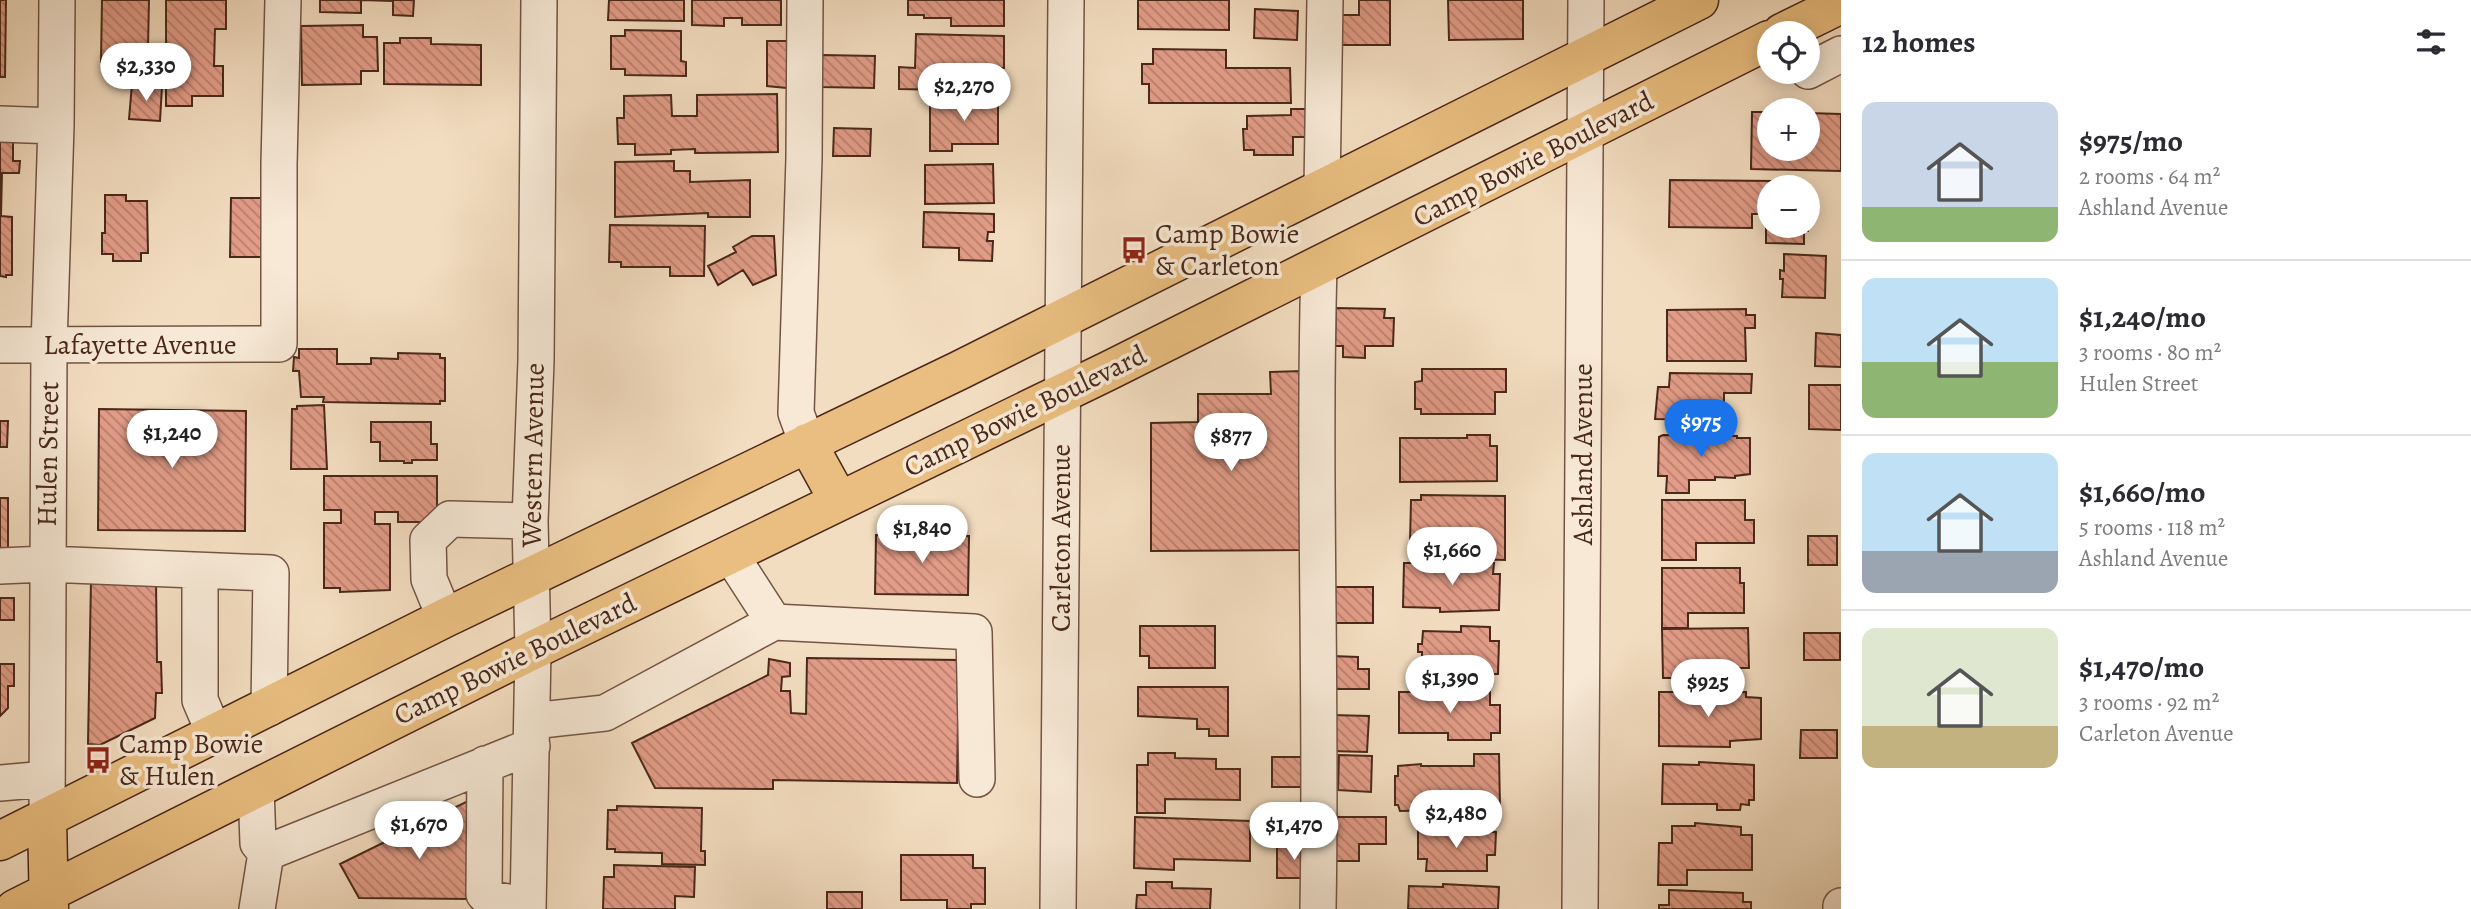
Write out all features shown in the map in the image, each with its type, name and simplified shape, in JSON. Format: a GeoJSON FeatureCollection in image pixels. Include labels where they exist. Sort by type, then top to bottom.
{"type":"FeatureCollection","features":[{"type":"Feature","properties":{"kind":"main road"},"geometry":{"type":"LineString","coordinates":[[0,841],[445,618],[958,371],[1699,0]]}},
{"type":"Feature","properties":{"kind":"main road"},"geometry":{"type":"LineString","coordinates":[[1806,21],[1841,4]]}},
{"type":"Feature","properties":{"kind":"main road","name":"Camp Bowie Boulevard"},"geometry":{"type":"LineString","coordinates":[[15,909],[49,901],[256,788],[533,650],[1062,394],[1757,46]]}},
{"type":"Feature","properties":{"kind":"main road"},"geometry":{"type":"LineString","coordinates":[[807,443],[839,501]]}},
{"type":"Feature","properties":{"kind":"main road","name":"Hulen Street"},"geometry":{"type":"LineString","coordinates":[[47,818],[49,901]]}},
{"type":"Feature","properties":{"kind":"street","name":"Hulen Street"},"geometry":{"type":"LineString","coordinates":[[47,818],[46,564],[57,0]]}},
{"type":"Feature","properties":{"kind":"street","name":"Lafayette Avenue"},"geometry":{"type":"LineString","coordinates":[[0,345],[279,344],[283,0]]}},
{"type":"Feature","properties":{"kind":"street","name":"Western Avenue"},"geometry":{"type":"LineString","coordinates":[[528,907],[533,650],[530,521],[536,361],[539,0]]}},
{"type":"Feature","properties":{"kind":"street"},"geometry":{"type":"LineString","coordinates":[[805,0],[804,158],[796,413],[807,443]]}},
{"type":"Feature","properties":{"kind":"street","name":"Carleton Avenue"},"geometry":{"type":"LineString","coordinates":[[1058,909],[1066,0]]}},
{"type":"Feature","properties":{"kind":"street"},"geometry":{"type":"LineString","coordinates":[[1322,188],[1325,0]]}},
{"type":"Feature","properties":{"kind":"street","name":"Ashland Avenue"},"geometry":{"type":"LineString","coordinates":[[1580,909],[1586,0]]}},
{"type":"Feature","properties":{"kind":"street"},"geometry":{"type":"LineString","coordinates":[[1820,65],[1841,54]]}},
{"type":"Feature","properties":{"kind":"street"},"geometry":{"type":"LineString","coordinates":[[0,124],[56,126]]}},
{"type":"Feature","properties":{"kind":"street"},"geometry":{"type":"LineString","coordinates":[[1318,909],[1319,265]]}},
{"type":"Feature","properties":{"kind":"street"},"geometry":{"type":"LineString","coordinates":[[445,618],[429,579],[428,541],[450,519],[530,521]]}},
{"type":"Feature","properties":{"kind":"street"},"geometry":{"type":"LineString","coordinates":[[730,554],[774,622]]}},
{"type":"Feature","properties":{"kind":"street"},"geometry":{"type":"LineString","coordinates":[[0,566],[46,564],[271,573],[269,708]]}},
{"type":"Feature","properties":{"kind":"street"},"geometry":{"type":"LineString","coordinates":[[200,572],[200,701],[215,735]]}},
{"type":"Feature","properties":{"kind":"street"},"geometry":{"type":"LineString","coordinates":[[266,853],[485,764],[532,733],[606,713],[774,622],[974,632],[977,779]]}},
{"type":"Feature","properties":{"kind":"street"},"geometry":{"type":"LineString","coordinates":[[485,764],[484,894],[489,900],[528,907]]}},
{"type":"Feature","properties":{"kind":"street"},"geometry":{"type":"LineString","coordinates":[[0,783],[46,779]]}},
{"type":"Feature","properties":{"kind":"street"},"geometry":{"type":"LineString","coordinates":[[256,788],[258,843],[266,853],[257,909]]}},
{"type":"Feature","properties":{"kind":"building"},"geometry":{"type":"Polygon","coordinates":[[[0,0],[6,0],[5,77],[0,77],[0,0]]]}},
{"type":"Feature","properties":{"kind":"building"},"geometry":{"type":"Polygon","coordinates":[[[102,0],[149,0],[148,46],[122,45],[122,63],[101,62],[102,0]]]}},
{"type":"Feature","properties":{"kind":"building"},"geometry":{"type":"Polygon","coordinates":[[[166,0],[226,0],[226,29],[215,29],[214,66],[223,66],[223,96],[192,96],[192,106],[166,106],[166,0]]]}},
{"type":"Feature","properties":{"kind":"building"},"geometry":{"type":"Polygon","coordinates":[[[320,0],[361,0],[361,13],[320,12],[320,0]]]}},
{"type":"Feature","properties":{"kind":"building"},"geometry":{"type":"Polygon","coordinates":[[[361,0],[414,0],[413,16],[393,15],[393,1],[361,0]]]}},
{"type":"Feature","properties":{"kind":"building"},"geometry":{"type":"Polygon","coordinates":[[[609,0],[684,0],[684,21],[608,20],[609,0]]]}},
{"type":"Feature","properties":{"kind":"building"},"geometry":{"type":"Polygon","coordinates":[[[692,0],[781,0],[781,25],[742,25],[742,18],[724,18],[724,26],[692,25],[692,0]]]}},
{"type":"Feature","properties":{"kind":"building"},"geometry":{"type":"Polygon","coordinates":[[[908,0],[1004,0],[1004,26],[951,26],[951,18],[908,15],[908,0]]]}},
{"type":"Feature","properties":{"kind":"building"},"geometry":{"type":"Polygon","coordinates":[[[1138,0],[1229,0],[1229,30],[1138,29],[1138,0]]]}},
{"type":"Feature","properties":{"kind":"building"},"geometry":{"type":"Polygon","coordinates":[[[1359,0],[1390,0],[1390,45],[1340,45],[1340,15],[1359,15],[1359,0]]]}},
{"type":"Feature","properties":{"kind":"building"},"geometry":{"type":"Polygon","coordinates":[[[1448,0],[1523,0],[1523,39],[1449,40],[1448,0]]]}},
{"type":"Feature","properties":{"kind":"building"},"geometry":{"type":"Polygon","coordinates":[[[1255,9],[1298,11],[1297,40],[1254,38],[1255,9]]]}},
{"type":"Feature","properties":{"kind":"building"},"geometry":{"type":"Polygon","coordinates":[[[363,25],[363,37],[377,37],[378,71],[361,71],[361,84],[302,85],[301,26],[363,25]]]}},
{"type":"Feature","properties":{"kind":"building"},"geometry":{"type":"Polygon","coordinates":[[[625,30],[681,31],[681,61],[686,62],[686,76],[625,75],[625,69],[611,69],[611,36],[625,36],[625,30]]]}},
{"type":"Feature","properties":{"kind":"building"},"geometry":{"type":"Polygon","coordinates":[[[916,34],[1004,36],[1004,68],[994,68],[994,91],[899,89],[899,67],[915,68],[916,34]]]}},
{"type":"Feature","properties":{"kind":"building"},"geometry":{"type":"Polygon","coordinates":[[[400,38],[431,38],[431,44],[481,45],[481,85],[384,84],[384,43],[400,43],[400,38]]]}},
{"type":"Feature","properties":{"kind":"building"},"geometry":{"type":"Polygon","coordinates":[[[767,41],[796,41],[796,89],[767,86],[767,41]]]}},
{"type":"Feature","properties":{"kind":"building"},"geometry":{"type":"Polygon","coordinates":[[[1153,49],[1226,50],[1226,68],[1290,68],[1291,103],[1149,103],[1149,84],[1142,84],[1142,64],[1153,64],[1153,49]]]}},
{"type":"Feature","properties":{"kind":"building"},"geometry":{"type":"Polygon","coordinates":[[[822,55],[875,56],[874,88],[821,87],[822,55]]]}},
{"type":"Feature","properties":{"kind":"building"},"geometry":{"type":"Polygon","coordinates":[[[132,84],[162,86],[160,121],[129,119],[132,84]]]}},
{"type":"Feature","properties":{"kind":"building"},"geometry":{"type":"Polygon","coordinates":[[[777,94],[778,152],[695,153],[695,149],[671,150],[671,154],[635,155],[635,144],[618,144],[617,118],[624,118],[624,96],[671,95],[672,116],[697,116],[697,95],[777,94]]]}},
{"type":"Feature","properties":{"kind":"building"},"geometry":{"type":"Polygon","coordinates":[[[969,95],[998,95],[998,144],[952,144],[952,151],[930,151],[930,103],[969,103],[969,95]]]}},
{"type":"Feature","properties":{"kind":"building"},"geometry":{"type":"Polygon","coordinates":[[[1291,109],[1312,109],[1312,137],[1293,137],[1293,155],[1254,155],[1254,150],[1244,150],[1243,129],[1247,129],[1247,116],[1291,115],[1291,109]]]}},
{"type":"Feature","properties":{"kind":"building"},"geometry":{"type":"Polygon","coordinates":[[[1752,112],[1757,112],[1757,161],[1820,161],[1820,113],[1841,114],[1841,171],[1751,169],[1752,112]]]}},
{"type":"Feature","properties":{"kind":"building"},"geometry":{"type":"Polygon","coordinates":[[[834,128],[871,129],[870,156],[833,156],[834,128]]]}},
{"type":"Feature","properties":{"kind":"building"},"geometry":{"type":"Polygon","coordinates":[[[0,142],[13,142],[13,161],[20,161],[19,173],[2,173],[1,216],[12,217],[12,275],[6,277],[0,276],[0,142]]]}},
{"type":"Feature","properties":{"kind":"building"},"geometry":{"type":"Polygon","coordinates":[[[674,161],[674,171],[690,171],[690,182],[750,180],[750,217],[708,217],[708,213],[615,217],[615,162],[674,161]]]}},
{"type":"Feature","properties":{"kind":"building"},"geometry":{"type":"Polygon","coordinates":[[[993,164],[994,203],[925,204],[925,165],[993,164]]]}},
{"type":"Feature","properties":{"kind":"building"},"geometry":{"type":"Polygon","coordinates":[[[1670,180],[1757,181],[1757,214],[1752,214],[1752,228],[1669,227],[1670,180]]]}},
{"type":"Feature","properties":{"kind":"building"},"geometry":{"type":"Polygon","coordinates":[[[105,195],[126,195],[126,201],[147,201],[148,253],[141,253],[141,261],[113,261],[113,254],[102,254],[105,195]]]}},
{"type":"Feature","properties":{"kind":"building"},"geometry":{"type":"Polygon","coordinates":[[[231,198],[264,198],[263,257],[230,257],[231,198]]]}},
{"type":"Feature","properties":{"kind":"building"},"geometry":{"type":"Polygon","coordinates":[[[924,212],[994,214],[994,232],[988,232],[987,241],[993,241],[992,261],[959,260],[959,248],[923,247],[924,212]]]}},
{"type":"Feature","properties":{"kind":"building"},"geometry":{"type":"Polygon","coordinates":[[[610,225],[705,226],[704,276],[670,276],[670,267],[621,267],[621,262],[609,262],[610,225]]]}},
{"type":"Feature","properties":{"kind":"building"},"geometry":{"type":"Polygon","coordinates":[[[752,236],[774,236],[776,275],[753,285],[743,270],[718,285],[708,266],[736,252],[733,247],[752,236]]]}},
{"type":"Feature","properties":{"kind":"building"},"geometry":{"type":"Polygon","coordinates":[[[1766,238],[1804,238],[1804,244],[1766,243],[1766,238]]]}},
{"type":"Feature","properties":{"kind":"building"},"geometry":{"type":"Polygon","coordinates":[[[1784,254],[1826,256],[1825,298],[1782,297],[1783,279],[1780,279],[1780,270],[1784,271],[1784,254]]]}},
{"type":"Feature","properties":{"kind":"building"},"geometry":{"type":"Polygon","coordinates":[[[1336,308],[1385,309],[1384,318],[1394,318],[1393,346],[1365,346],[1365,358],[1343,357],[1343,346],[1335,346],[1336,308]]]}},
{"type":"Feature","properties":{"kind":"building"},"geometry":{"type":"Polygon","coordinates":[[[1746,309],[1746,315],[1755,315],[1755,328],[1745,328],[1746,361],[1667,361],[1667,310],[1746,309]]]}},
{"type":"Feature","properties":{"kind":"building"},"geometry":{"type":"Polygon","coordinates":[[[1816,333],[1841,335],[1841,367],[1815,366],[1816,333]]]}},
{"type":"Feature","properties":{"kind":"building"},"geometry":{"type":"Polygon","coordinates":[[[299,349],[337,349],[337,364],[371,364],[371,358],[398,359],[398,353],[440,354],[440,358],[445,358],[445,401],[440,401],[440,404],[323,402],[324,397],[301,397],[299,371],[293,371],[294,357],[299,358],[299,349]]]}},
{"type":"Feature","properties":{"kind":"building"},"geometry":{"type":"Polygon","coordinates":[[[1422,369],[1506,369],[1506,392],[1495,392],[1495,414],[1421,414],[1421,409],[1415,409],[1415,382],[1422,381],[1422,369]]]}},
{"type":"Feature","properties":{"kind":"building"},"geometry":{"type":"Polygon","coordinates":[[[1302,371],[1301,550],[1151,551],[1151,423],[1198,422],[1198,394],[1271,394],[1270,372],[1302,371]]]}},
{"type":"Feature","properties":{"kind":"building"},"geometry":{"type":"Polygon","coordinates":[[[1670,373],[1752,374],[1751,393],[1724,393],[1724,420],[1655,419],[1658,387],[1669,387],[1670,373]]]}},
{"type":"Feature","properties":{"kind":"building"},"geometry":{"type":"Polygon","coordinates":[[[1809,385],[1841,385],[1841,430],[1809,429],[1809,385]]]}},
{"type":"Feature","properties":{"kind":"building"},"geometry":{"type":"Polygon","coordinates":[[[324,405],[327,469],[291,469],[292,409],[297,409],[297,406],[324,405]]]}},
{"type":"Feature","properties":{"kind":"building"},"geometry":{"type":"Polygon","coordinates":[[[99,409],[246,411],[245,531],[98,530],[99,409]],[[160,417],[160,447],[187,447],[187,418],[160,417]]]}},
{"type":"Feature","properties":{"kind":"building"},"geometry":{"type":"Polygon","coordinates":[[[0,421],[8,421],[7,447],[0,447],[0,421]]]}},
{"type":"Feature","properties":{"kind":"building"},"geometry":{"type":"Polygon","coordinates":[[[371,422],[431,422],[431,444],[437,444],[437,460],[412,460],[412,463],[380,461],[380,442],[371,442],[371,422]]]}},
{"type":"Feature","properties":{"kind":"building"},"geometry":{"type":"Polygon","coordinates":[[[1467,435],[1490,435],[1490,446],[1497,446],[1497,481],[1400,482],[1400,438],[1467,438],[1467,435]]]}},
{"type":"Feature","properties":{"kind":"building"},"geometry":{"type":"Polygon","coordinates":[[[1659,437],[1750,438],[1750,474],[1735,478],[1715,477],[1715,480],[1689,480],[1689,493],[1666,493],[1667,476],[1658,476],[1659,437]]]}},
{"type":"Feature","properties":{"kind":"building"},"geometry":{"type":"Polygon","coordinates":[[[324,476],[437,476],[437,522],[398,522],[398,512],[375,512],[375,524],[390,524],[390,590],[340,592],[340,588],[324,588],[324,523],[341,523],[341,510],[324,510],[324,476]]]}},
{"type":"Feature","properties":{"kind":"building"},"geometry":{"type":"Polygon","coordinates":[[[1421,495],[1505,496],[1505,560],[1471,559],[1471,543],[1410,543],[1411,500],[1421,500],[1421,495]]]}},
{"type":"Feature","properties":{"kind":"building"},"geometry":{"type":"Polygon","coordinates":[[[0,498],[8,498],[8,552],[0,552],[0,498]]]}},
{"type":"Feature","properties":{"kind":"building"},"geometry":{"type":"Polygon","coordinates":[[[1662,500],[1745,500],[1745,520],[1754,520],[1754,543],[1696,543],[1696,560],[1662,560],[1662,500]]]}},
{"type":"Feature","properties":{"kind":"building"},"geometry":{"type":"Polygon","coordinates":[[[876,535],[969,536],[968,595],[875,594],[876,535]]]}},
{"type":"Feature","properties":{"kind":"building"},"geometry":{"type":"Polygon","coordinates":[[[1808,536],[1837,536],[1837,565],[1808,565],[1808,536]]]}},
{"type":"Feature","properties":{"kind":"building"},"geometry":{"type":"Polygon","coordinates":[[[1470,562],[1494,563],[1493,574],[1500,574],[1499,610],[1440,612],[1440,608],[1403,607],[1404,563],[1439,563],[1439,568],[1470,568],[1470,562]]]}},
{"type":"Feature","properties":{"kind":"building"},"geometry":{"type":"Polygon","coordinates":[[[1662,568],[1740,568],[1740,583],[1744,583],[1744,613],[1688,613],[1688,628],[1662,628],[1662,568]]]}},
{"type":"Feature","properties":{"kind":"building"},"geometry":{"type":"Polygon","coordinates":[[[91,580],[156,580],[157,662],[161,662],[162,693],[156,693],[155,718],[100,745],[88,744],[91,580]]]}},
{"type":"Feature","properties":{"kind":"building"},"geometry":{"type":"Polygon","coordinates":[[[1334,587],[1373,587],[1373,623],[1334,623],[1334,587]]]}},
{"type":"Feature","properties":{"kind":"building"},"geometry":{"type":"Polygon","coordinates":[[[0,598],[14,598],[14,620],[0,620],[0,598]]]}},
{"type":"Feature","properties":{"kind":"building"},"geometry":{"type":"Polygon","coordinates":[[[1140,626],[1215,626],[1215,668],[1149,668],[1149,656],[1140,656],[1140,626]]]}},
{"type":"Feature","properties":{"kind":"building"},"geometry":{"type":"Polygon","coordinates":[[[1461,626],[1490,627],[1490,641],[1499,641],[1498,674],[1488,674],[1488,688],[1462,688],[1462,676],[1422,675],[1422,652],[1418,652],[1418,644],[1422,644],[1423,631],[1461,632],[1461,626]]]}},
{"type":"Feature","properties":{"kind":"building"},"geometry":{"type":"Polygon","coordinates":[[[1748,628],[1749,668],[1736,668],[1736,675],[1703,676],[1703,681],[1672,682],[1672,678],[1663,678],[1662,629],[1748,628]]]}},
{"type":"Feature","properties":{"kind":"building"},"geometry":{"type":"Polygon","coordinates":[[[1804,633],[1840,633],[1840,660],[1804,660],[1804,633]]]}},
{"type":"Feature","properties":{"kind":"building"},"geometry":{"type":"Polygon","coordinates":[[[1332,656],[1358,657],[1358,669],[1369,669],[1369,689],[1332,689],[1332,656]]]}},
{"type":"Feature","properties":{"kind":"building"},"geometry":{"type":"Polygon","coordinates":[[[807,658],[959,660],[957,783],[773,780],[773,789],[655,788],[632,743],[768,675],[769,659],[790,663],[790,676],[782,677],[781,691],[790,691],[791,713],[806,714],[807,658]]]}},
{"type":"Feature","properties":{"kind":"building"},"geometry":{"type":"Polygon","coordinates":[[[0,664],[14,664],[14,686],[8,686],[8,708],[0,716],[0,664]]]}},
{"type":"Feature","properties":{"kind":"building"},"geometry":{"type":"Polygon","coordinates":[[[1138,687],[1228,687],[1228,736],[1209,736],[1209,729],[1197,729],[1197,719],[1138,716],[1138,687]]]}},
{"type":"Feature","properties":{"kind":"building"},"geometry":{"type":"Polygon","coordinates":[[[1399,692],[1490,692],[1490,705],[1500,705],[1500,733],[1491,733],[1491,740],[1448,740],[1448,733],[1399,733],[1399,692]]]}},
{"type":"Feature","properties":{"kind":"building"},"geometry":{"type":"Polygon","coordinates":[[[1659,692],[1746,692],[1746,697],[1761,698],[1761,739],[1730,741],[1730,747],[1659,746],[1659,692]]]}},
{"type":"Feature","properties":{"kind":"building"},"geometry":{"type":"Polygon","coordinates":[[[1332,715],[1369,716],[1367,752],[1331,751],[1332,715]]]}},
{"type":"Feature","properties":{"kind":"building"},"geometry":{"type":"Polygon","coordinates":[[[1801,730],[1837,730],[1837,758],[1800,758],[1801,730]]]}},
{"type":"Feature","properties":{"kind":"building"},"geometry":{"type":"Polygon","coordinates":[[[1148,753],[1175,753],[1175,758],[1216,759],[1216,769],[1240,769],[1240,800],[1165,799],[1165,813],[1137,813],[1137,765],[1148,765],[1148,753]]]}},
{"type":"Feature","properties":{"kind":"building"},"geometry":{"type":"Polygon","coordinates":[[[1474,754],[1499,754],[1500,809],[1483,812],[1483,809],[1400,811],[1398,805],[1395,805],[1395,776],[1398,776],[1398,766],[1474,766],[1474,754]]]}},
{"type":"Feature","properties":{"kind":"building"},"geometry":{"type":"Polygon","coordinates":[[[1339,755],[1372,756],[1371,792],[1338,790],[1339,755]]]}},
{"type":"Feature","properties":{"kind":"building"},"geometry":{"type":"Polygon","coordinates":[[[1272,757],[1307,757],[1307,787],[1272,787],[1272,757]]]}},
{"type":"Feature","properties":{"kind":"building"},"geometry":{"type":"Polygon","coordinates":[[[1699,762],[1754,765],[1754,800],[1749,800],[1749,805],[1741,804],[1740,810],[1717,810],[1717,804],[1662,804],[1663,764],[1699,765],[1699,762]]]}},
{"type":"Feature","properties":{"kind":"building"},"geometry":{"type":"Polygon","coordinates":[[[472,799],[471,899],[359,898],[340,864],[472,799]]]}},
{"type":"Feature","properties":{"kind":"building"},"geometry":{"type":"Polygon","coordinates":[[[617,806],[702,808],[701,851],[705,851],[705,865],[662,864],[662,853],[615,852],[615,849],[607,849],[608,810],[617,810],[617,806]]]}},
{"type":"Feature","properties":{"kind":"building"},"geometry":{"type":"Polygon","coordinates":[[[1135,817],[1250,821],[1250,861],[1174,859],[1174,870],[1134,868],[1135,817]]]}},
{"type":"Feature","properties":{"kind":"building"},"geometry":{"type":"Polygon","coordinates":[[[1330,817],[1386,817],[1386,844],[1359,844],[1359,861],[1329,861],[1330,817]]]}},
{"type":"Feature","properties":{"kind":"building"},"geometry":{"type":"Polygon","coordinates":[[[1695,823],[1741,827],[1741,835],[1752,835],[1752,870],[1687,870],[1687,885],[1658,885],[1659,843],[1672,843],[1672,826],[1695,826],[1695,823]]]}},
{"type":"Feature","properties":{"kind":"building"},"geometry":{"type":"Polygon","coordinates":[[[1418,831],[1496,832],[1495,855],[1487,855],[1487,871],[1426,871],[1427,859],[1418,859],[1418,831]]]}},
{"type":"Feature","properties":{"kind":"building"},"geometry":{"type":"Polygon","coordinates":[[[1277,845],[1311,846],[1310,878],[1277,878],[1277,845]]]}},
{"type":"Feature","properties":{"kind":"building"},"geometry":{"type":"Polygon","coordinates":[[[901,855],[973,855],[973,868],[985,868],[985,904],[971,904],[971,909],[947,909],[947,900],[901,900],[901,855]]]}},
{"type":"Feature","properties":{"kind":"building"},"geometry":{"type":"Polygon","coordinates":[[[614,865],[695,867],[694,897],[675,896],[675,909],[603,909],[604,877],[614,877],[614,865]]]}},
{"type":"Feature","properties":{"kind":"building"},"geometry":{"type":"Polygon","coordinates":[[[1146,882],[1172,882],[1172,888],[1211,889],[1210,909],[1136,909],[1137,895],[1146,895],[1146,882]]]}},
{"type":"Feature","properties":{"kind":"building"},"geometry":{"type":"Polygon","coordinates":[[[1443,884],[1499,887],[1498,909],[1408,909],[1409,886],[1443,887],[1443,884]]]}},
{"type":"Feature","properties":{"kind":"building"},"geometry":{"type":"Polygon","coordinates":[[[1669,890],[1743,893],[1743,902],[1751,902],[1751,909],[1659,909],[1659,905],[1669,905],[1669,890]]]}},
{"type":"Feature","properties":{"kind":"building"},"geometry":{"type":"Polygon","coordinates":[[[827,892],[862,892],[862,909],[827,909],[827,892]]]}},
{"type":"Feature","properties":{"kind":"place","name":"Camp Bowie & Carleton"},"geometry":{"type":"Point","coordinates":[1134,250]}},
{"type":"Feature","properties":{"kind":"place","name":"Camp Bowie & Hulen"},"geometry":{"type":"Point","coordinates":[98,760]}}]}
